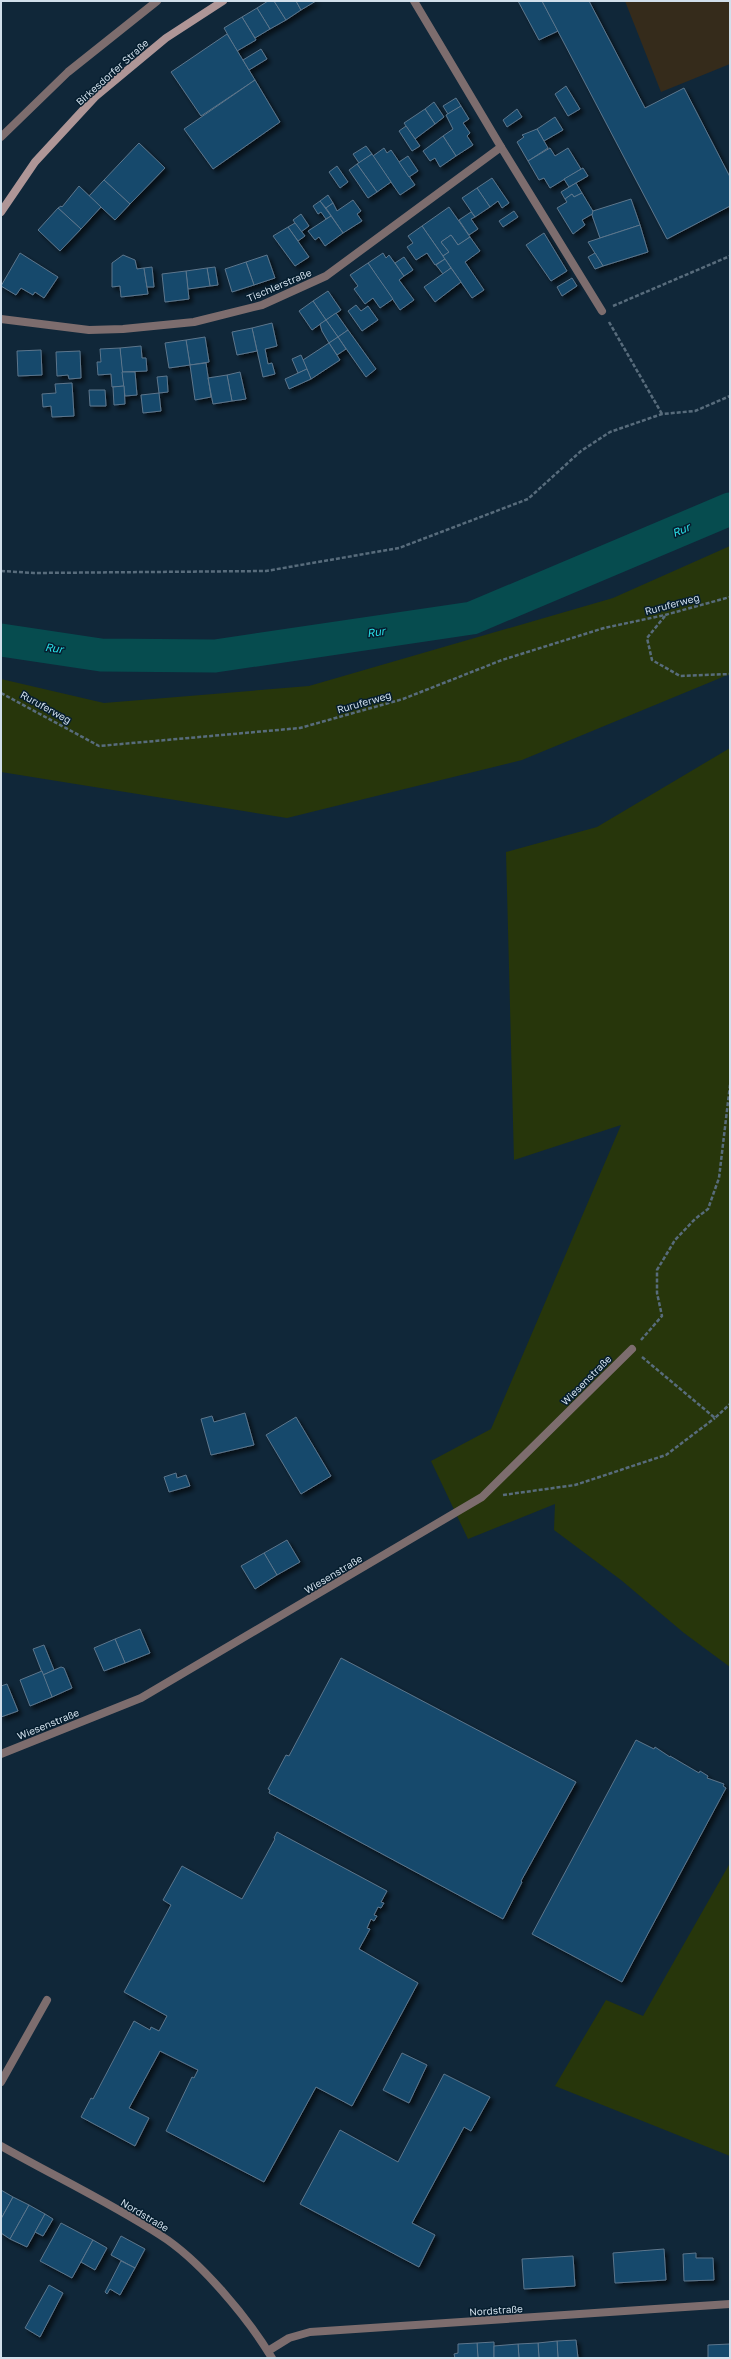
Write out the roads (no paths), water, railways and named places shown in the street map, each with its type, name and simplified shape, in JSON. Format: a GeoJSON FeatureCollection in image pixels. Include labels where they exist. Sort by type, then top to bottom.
{"type":"FeatureCollection","features":[{"type":"Feature","properties":{"kind":"main road","name":"Birkesdorfer Straße"},"geometry":{"type":"LineString","coordinates":[[1,212],[35,162],[95,97],[166,38],[221,1]]}},
{"type":"Feature","properties":{"kind":"street"},"geometry":{"type":"LineString","coordinates":[[1,137],[68,72],[157,1]]}},
{"type":"Feature","properties":{"kind":"street"},"geometry":{"type":"LineString","coordinates":[[414,1],[501,147],[602,311]]}},
{"type":"Feature","properties":{"kind":"street","name":"Tischlerstraße"},"geometry":{"type":"LineString","coordinates":[[1,319],[89,330],[123,329],[194,322],[262,305],[326,276],[501,147]]}},
{"type":"Feature","properties":{"kind":"street","name":"Wiesenstraße"},"geometry":{"type":"LineString","coordinates":[[1,1754],[141,1698],[482,1498],[632,1349]]}},
{"type":"Feature","properties":{"kind":"street"},"geometry":{"type":"LineString","coordinates":[[1,2082],[47,2000]]}},
{"type":"Feature","properties":{"kind":"street","name":"Nordstraße"},"geometry":{"type":"LineString","coordinates":[[1,2146],[161,2235],[191,2259],[232,2302],[270,2355],[289,2338],[310,2332],[730,2304]]}},
{"type":"Feature","properties":{"kind":"waterway","name":"Rur"},"geometry":{"type":"LineString","coordinates":[[1,640],[101,655],[215,656],[472,618],[730,509]]}}]}
